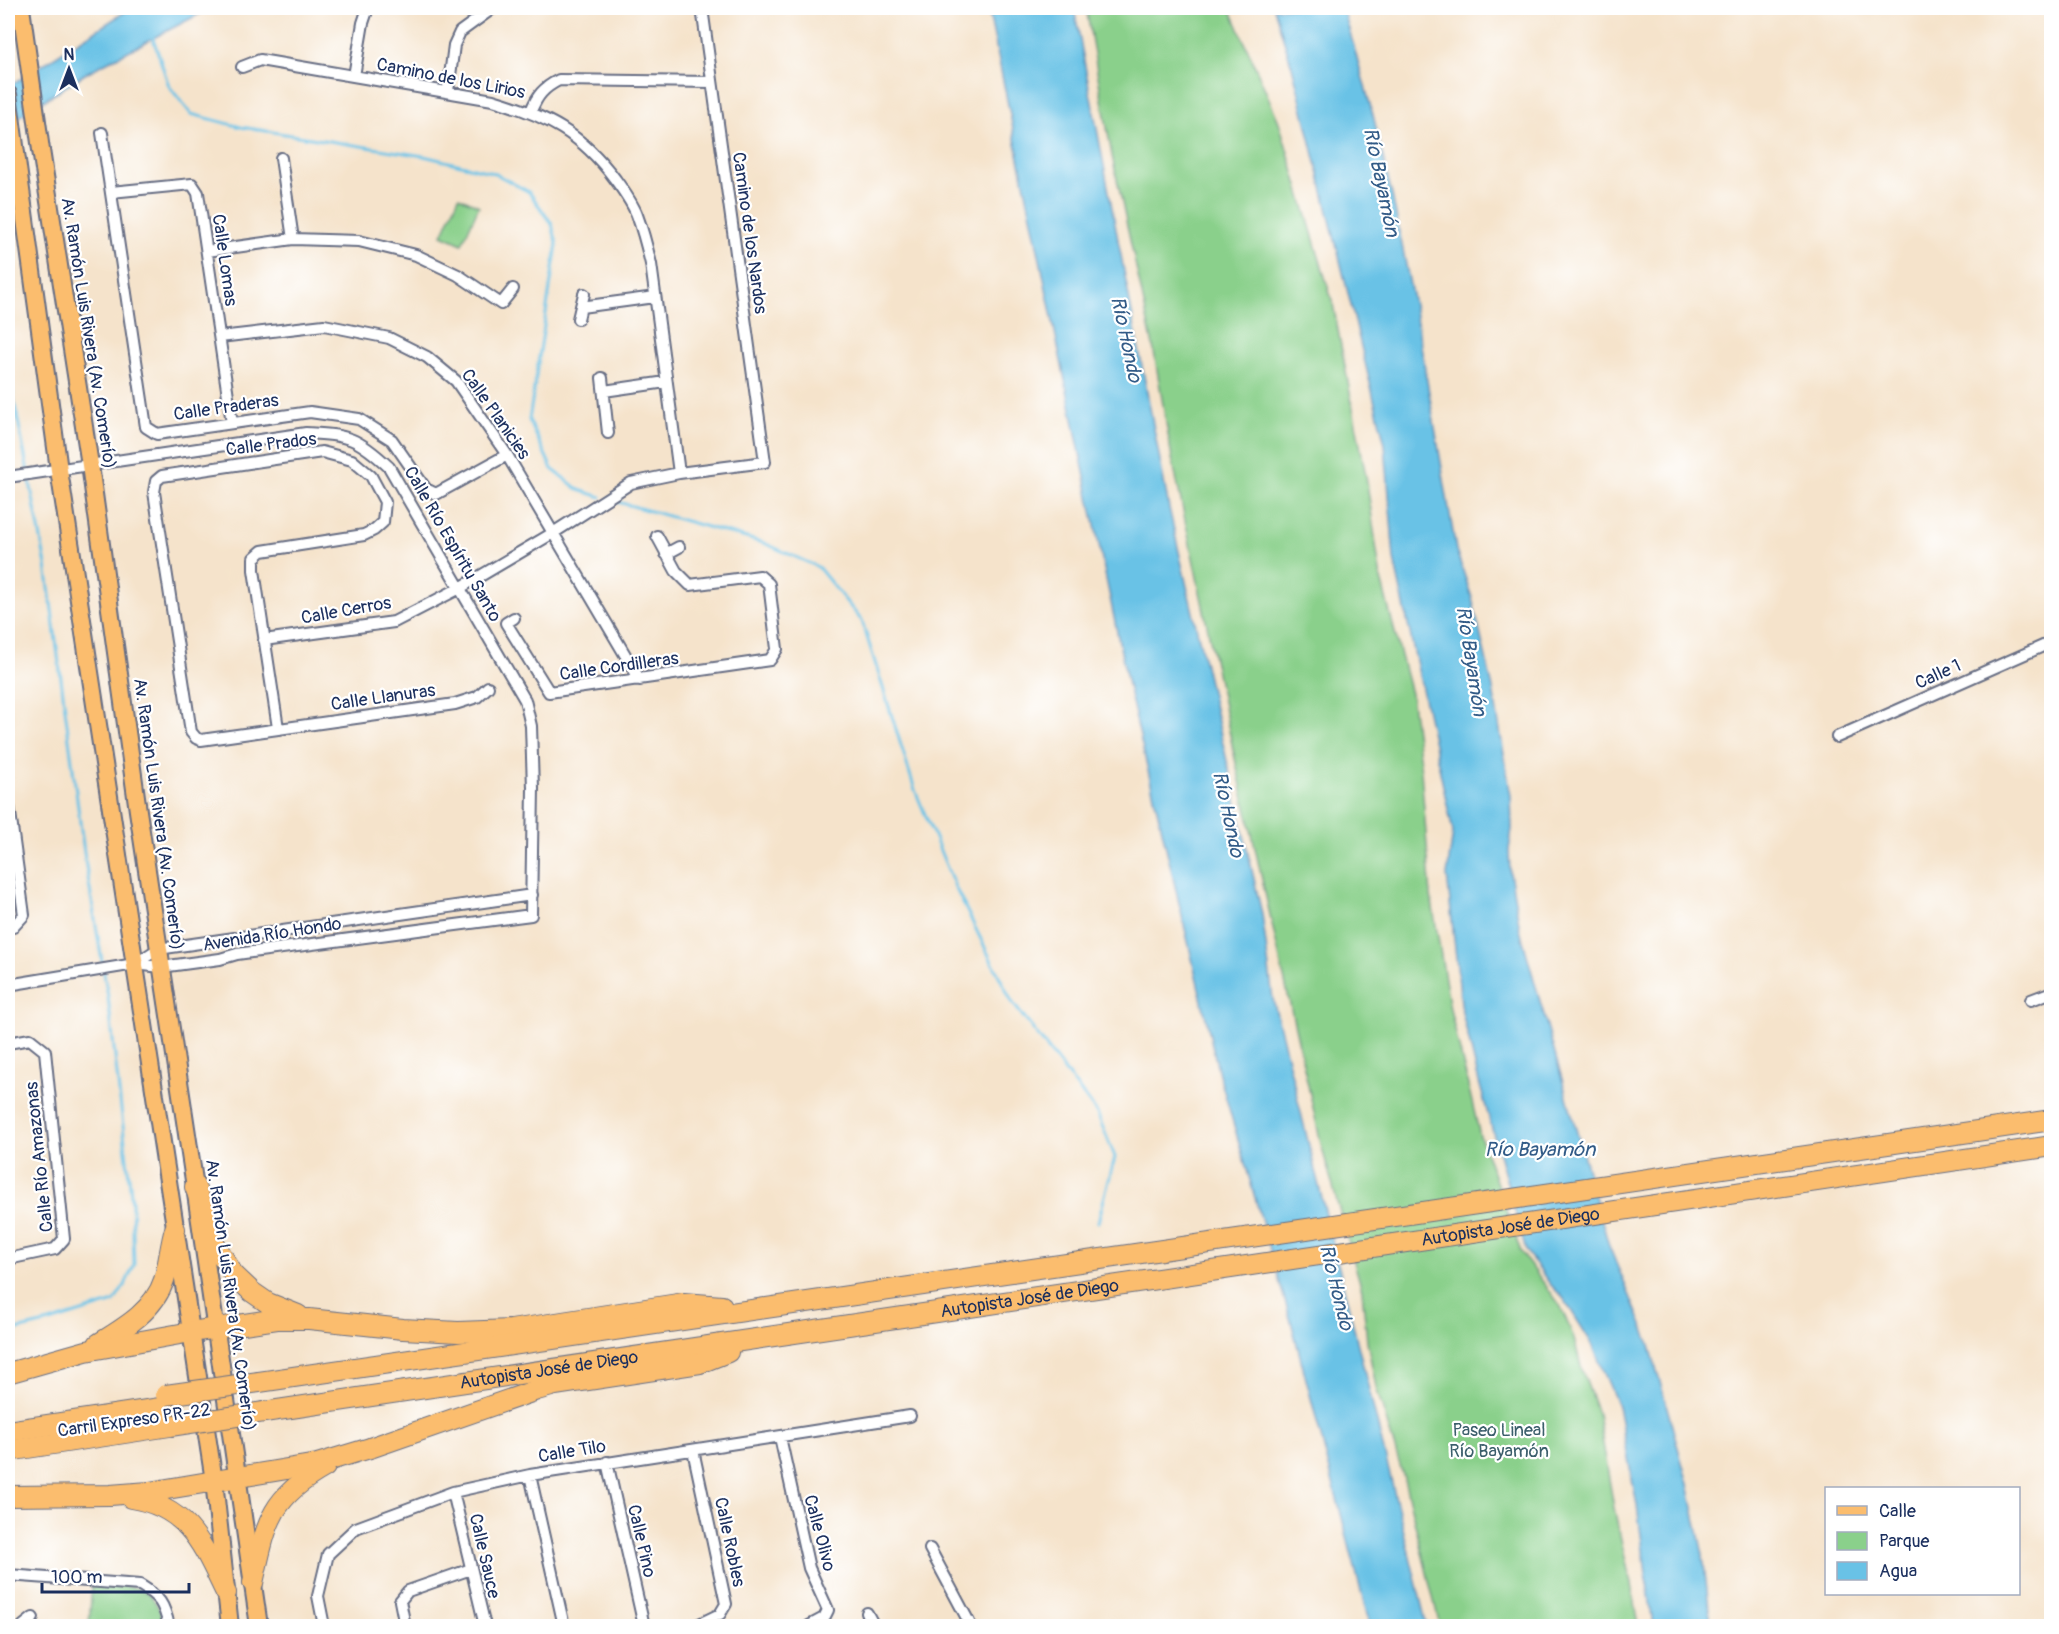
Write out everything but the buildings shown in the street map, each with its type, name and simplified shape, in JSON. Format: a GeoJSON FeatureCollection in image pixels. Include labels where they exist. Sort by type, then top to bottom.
{"type":"FeatureCollection","features":[{"type":"Feature","properties":{"kind":"highway","name":"Autopista José de Diego"},"geometry":{"type":"LineString","coordinates":[[8,1418],[168,1411],[261,1397],[755,1309],[2052,1120]]}},
{"type":"Feature","properties":{"kind":"highway","name":"Autopista José de Diego"},"geometry":{"type":"LineString","coordinates":[[8,1451],[168,1411],[261,1397],[761,1339],[1156,1278],[2052,1146]]}},
{"type":"Feature","properties":{"kind":"highway"},"geometry":{"type":"LineString","coordinates":[[195,1187],[209,1222],[213,1241],[233,1274],[268,1303],[309,1319]]}},
{"type":"Feature","properties":{"kind":"highway"},"geometry":{"type":"LineString","coordinates":[[86,1351],[126,1327],[150,1305],[164,1281],[170,1246],[176,1229]]}},
{"type":"Feature","properties":{"kind":"highway"},"geometry":{"type":"LineString","coordinates":[[261,1397],[1064,1284],[1111,1279],[1156,1278]]}},
{"type":"Feature","properties":{"kind":"highway"},"geometry":{"type":"LineString","coordinates":[[261,1397],[758,1319],[816,1300]]}},
{"type":"Feature","properties":{"kind":"highway"},"geometry":{"type":"LineString","coordinates":[[8,1373],[86,1351],[277,1319],[309,1319],[403,1329],[486,1331],[511,1330],[684,1303],[755,1309]]}},
{"type":"Feature","properties":{"kind":"highway"},"geometry":{"type":"LineString","coordinates":[[8,1496],[110,1495],[149,1492],[317,1464],[537,1390],[555,1385],[700,1363],[761,1339]]}},
{"type":"Feature","properties":{"kind":"highway","name":"Carril Expreso PR-22"},"geometry":{"type":"LineString","coordinates":[[8,1431],[168,1411]]}},
{"type":"Feature","properties":{"kind":"highway","name":"Carril Expreso PR-22"},"geometry":{"type":"LineString","coordinates":[[8,1438],[168,1411]]}},
{"type":"Feature","properties":{"kind":"highway"},"geometry":{"type":"LineString","coordinates":[[253,1583],[270,1520],[284,1497],[296,1484],[345,1456]]}},
{"type":"Feature","properties":{"kind":"highway"},"geometry":{"type":"LineString","coordinates":[[110,1495],[156,1505],[184,1523],[207,1553],[226,1593]]}},
{"type":"Feature","properties":{"kind":"main road","name":"Av. Ramón Luis Rivera (Av. Comerío)"},"geometry":{"type":"LineString","coordinates":[[21,8],[90,465],[160,967],[260,1626]]}},
{"type":"Feature","properties":{"kind":"main road"},"geometry":{"type":"LineString","coordinates":[[8,94],[59,470],[214,1481],[230,1626]]}},
{"type":"Feature","properties":{"kind":"street"},"geometry":{"type":"LineString","coordinates":[[354,76],[363,23],[368,8]]}},
{"type":"Feature","properties":{"kind":"street"},"geometry":{"type":"LineString","coordinates":[[448,91],[454,45],[460,32],[493,8]]}},
{"type":"Feature","properties":{"kind":"street","name":"Camino de los Nardos"},"geometry":{"type":"LineString","coordinates":[[702,8],[765,462]]}},
{"type":"Feature","properties":{"kind":"street","name":"Camino de los Lirios"},"geometry":{"type":"LineString","coordinates":[[242,67],[260,60],[493,100],[531,111],[584,144],[606,167],[622,189],[636,212],[644,235],[651,264],[679,473]]}},
{"type":"Feature","properties":{"kind":"street"},"geometry":{"type":"LineString","coordinates":[[531,111],[537,97],[545,87],[559,80],[712,82]]}},
{"type":"Feature","properties":{"kind":"street","name":"Calle Praderas"},"geometry":{"type":"LineString","coordinates":[[102,133],[146,427],[158,434],[310,412],[359,419],[392,440],[426,489],[436,494],[507,455]]}},
{"type":"Feature","properties":{"kind":"street"},"geometry":{"type":"LineString","coordinates":[[281,158],[293,239]]}},
{"type":"Feature","properties":{"kind":"street"},"geometry":{"type":"LineString","coordinates":[[283,172],[295,170]]}},
{"type":"Feature","properties":{"kind":"street","name":"Calle Lomas"},"geometry":{"type":"LineString","coordinates":[[111,192],[192,184],[198,193],[232,423]]}},
{"type":"Feature","properties":{"kind":"street"},"geometry":{"type":"LineString","coordinates":[[207,251],[293,239],[359,241],[416,255],[458,274],[501,304],[513,289]]}},
{"type":"Feature","properties":{"kind":"street"},"geometry":{"type":"LineString","coordinates":[[578,319],[584,294]]}},
{"type":"Feature","properties":{"kind":"street"},"geometry":{"type":"LineString","coordinates":[[581,307],[655,297]]}},
{"type":"Feature","properties":{"kind":"street","name":"Calle Planicies"},"geometry":{"type":"LineString","coordinates":[[220,337],[324,325],[389,338],[427,357],[456,381],[507,455],[640,680]]}},
{"type":"Feature","properties":{"kind":"street"},"geometry":{"type":"LineString","coordinates":[[602,378],[608,433]]}},
{"type":"Feature","properties":{"kind":"street"},"geometry":{"type":"LineString","coordinates":[[604,391],[666,382]]}},
{"type":"Feature","properties":{"kind":"street","name":"Calle Río Espíritu Santo"},"geometry":{"type":"LineString","coordinates":[[9,477],[306,433],[342,435],[368,447],[389,467],[525,700],[531,726],[533,788],[531,915]]}},
{"type":"Feature","properties":{"kind":"street","name":"Calle Prados"},"geometry":{"type":"LineString","coordinates":[[322,452],[352,460],[371,476],[386,502],[383,522],[364,536],[262,550],[254,558],[278,728],[201,740],[191,732],[154,492],[156,481],[162,476],[322,452]]}},
{"type":"Feature","properties":{"kind":"street","name":"Calle Cerros"},"geometry":{"type":"LineString","coordinates":[[264,640],[394,622],[460,588],[631,483],[679,473],[765,462]]}},
{"type":"Feature","properties":{"kind":"street"},"geometry":{"type":"LineString","coordinates":[[657,536],[666,554],[679,547]]}},
{"type":"Feature","properties":{"kind":"street","name":"Calle Cordilleras"},"geometry":{"type":"LineString","coordinates":[[514,618],[506,623],[549,692],[770,660],[777,649],[769,584],[760,576],[690,585],[676,571],[666,554]]}},
{"type":"Feature","properties":{"kind":"street","name":"Calle 1"},"geometry":{"type":"LineString","coordinates":[[1837,737],[2052,642]]}},
{"type":"Feature","properties":{"kind":"street","name":"Calle Llanuras"},"geometry":{"type":"LineString","coordinates":[[278,728],[455,704],[477,697],[488,687]]}},
{"type":"Feature","properties":{"kind":"street"},"geometry":{"type":"LineString","coordinates":[[8,798],[24,915],[13,927],[8,928]]}},
{"type":"Feature","properties":{"kind":"street","name":"Avenida Río Hondo"},"geometry":{"type":"LineString","coordinates":[[135,964],[158,949],[532,895]]}},
{"type":"Feature","properties":{"kind":"street","name":"Avenida Río Hondo"},"geometry":{"type":"LineString","coordinates":[[135,964],[160,967],[220,959],[237,954],[531,915]]}},
{"type":"Feature","properties":{"kind":"street"},"geometry":{"type":"LineString","coordinates":[[8,985],[135,964]]}},
{"type":"Feature","properties":{"kind":"street"},"geometry":{"type":"LineString","coordinates":[[2031,1000],[2052,992]]}},
{"type":"Feature","properties":{"kind":"street","name":"Calle Río Amazonas"},"geometry":{"type":"LineString","coordinates":[[8,1043],[30,1039],[45,1051],[64,1239],[55,1249],[8,1259]]}},
{"type":"Feature","properties":{"kind":"street","name":"Calle Tilo"},"geometry":{"type":"LineString","coordinates":[[324,1626],[318,1596],[328,1554],[356,1528],[453,1492],[530,1475],[607,1462],[910,1416]]}},
{"type":"Feature","properties":{"kind":"street","name":"Calle Olivo"},"geometry":{"type":"LineString","coordinates":[[780,1437],[809,1568],[828,1610],[824,1618],[809,1626]]}},
{"type":"Feature","properties":{"kind":"street","name":"Calle Robles"},"geometry":{"type":"LineString","coordinates":[[693,1450],[726,1604],[720,1614],[695,1626]]}},
{"type":"Feature","properties":{"kind":"street","name":"Calle Pino"},"geometry":{"type":"LineString","coordinates":[[607,1462],[644,1626]]}},
{"type":"Feature","properties":{"kind":"street"},"geometry":{"type":"LineString","coordinates":[[530,1475],[564,1626]]}},
{"type":"Feature","properties":{"kind":"street","name":"Calle Sauce"},"geometry":{"type":"LineString","coordinates":[[453,1492],[485,1626]]}},
{"type":"Feature","properties":{"kind":"street"},"geometry":{"type":"LineString","coordinates":[[930,1549],[970,1626]]}},
{"type":"Feature","properties":{"kind":"street"},"geometry":{"type":"LineString","coordinates":[[405,1626],[400,1601],[408,1591],[471,1569]]}},
{"type":"Feature","properties":{"kind":"street"},"geometry":{"type":"LineString","coordinates":[[8,1575],[140,1585],[156,1595],[165,1609],[169,1626]]}},
{"type":"Feature","properties":{"kind":"street"},"geometry":{"type":"LineString","coordinates":[[867,1613],[874,1626]]}},
{"type":"Feature","properties":{"kind":"street"},"geometry":{"type":"LineString","coordinates":[[21,1623],[33,1618]]}},
{"type":"Feature","properties":{"kind":"green space","name":"Paseo Lineal Río Bayamón"},"geometry":{"type":"Polygon","coordinates":[[[1086,8],[1230,8],[1279,122],[1333,304],[1366,476],[1381,579],[1411,694],[1421,771],[1431,896],[1450,1009],[1480,1136],[1521,1252],[1560,1305],[1574,1338],[1581,1367],[1598,1414],[1638,1626],[1440,1626],[1403,1475],[1376,1387],[1367,1341],[1362,1290],[1322,1148],[1234,754],[1172,458],[1153,346],[1112,156],[1086,8]]]}},
{"type":"Feature","properties":{"kind":"green space"},"geometry":{"type":"Polygon","coordinates":[[[459,197],[479,206],[462,244],[442,235],[459,197]]]}},
{"type":"Feature","properties":{"kind":"green space"},"geometry":{"type":"Polygon","coordinates":[[[92,1585],[129,1587],[147,1593],[160,1611],[164,1626],[89,1626],[92,1585]]]}},
{"type":"Feature","properties":{"kind":"water"},"geometry":{"type":"Polygon","coordinates":[[[131,8],[211,8],[88,72],[8,124],[8,87],[131,8]]]}},
{"type":"Feature","properties":{"kind":"water","name":"Río Hondo"},"geometry":{"type":"Polygon","coordinates":[[[988,8],[1074,8],[1169,508],[1262,914],[1273,999],[1427,1626],[1370,1626],[1292,1325],[1219,1074],[1128,685],[988,8]]]}},
{"type":"Feature","properties":{"kind":"water","name":"Río Bayamón"},"geometry":{"type":"Polygon","coordinates":[[[1274,8],[1343,8],[1373,115],[1414,305],[1456,550],[1472,598],[1493,689],[1511,796],[1510,873],[1520,930],[1609,1246],[1649,1342],[1688,1484],[1703,1555],[1711,1626],[1653,1626],[1637,1505],[1618,1406],[1591,1342],[1564,1299],[1526,1251],[1479,1082],[1462,1012],[1447,875],[1453,832],[1394,559],[1385,444],[1294,73],[1274,8]]]}},
{"type":"Feature","properties":{"kind":"waterway"},"geometry":{"type":"LineString","coordinates":[[152,35],[169,86],[191,114],[241,127],[424,156],[494,173],[529,192],[552,224],[557,244],[529,420],[552,469],[579,490],[601,497]]}},
{"type":"Feature","properties":{"kind":"waterway"},"geometry":{"type":"LineString","coordinates":[[8,369],[46,565],[85,860],[108,997],[132,1203],[134,1265],[114,1302],[50,1322],[8,1332]]}},
{"type":"Feature","properties":{"kind":"waterway"},"geometry":{"type":"LineString","coordinates":[[611,500],[764,543],[818,567],[862,621],[915,790],[955,887],[1012,1002],[1097,1113],[1115,1157],[1098,1222]]}}]}
